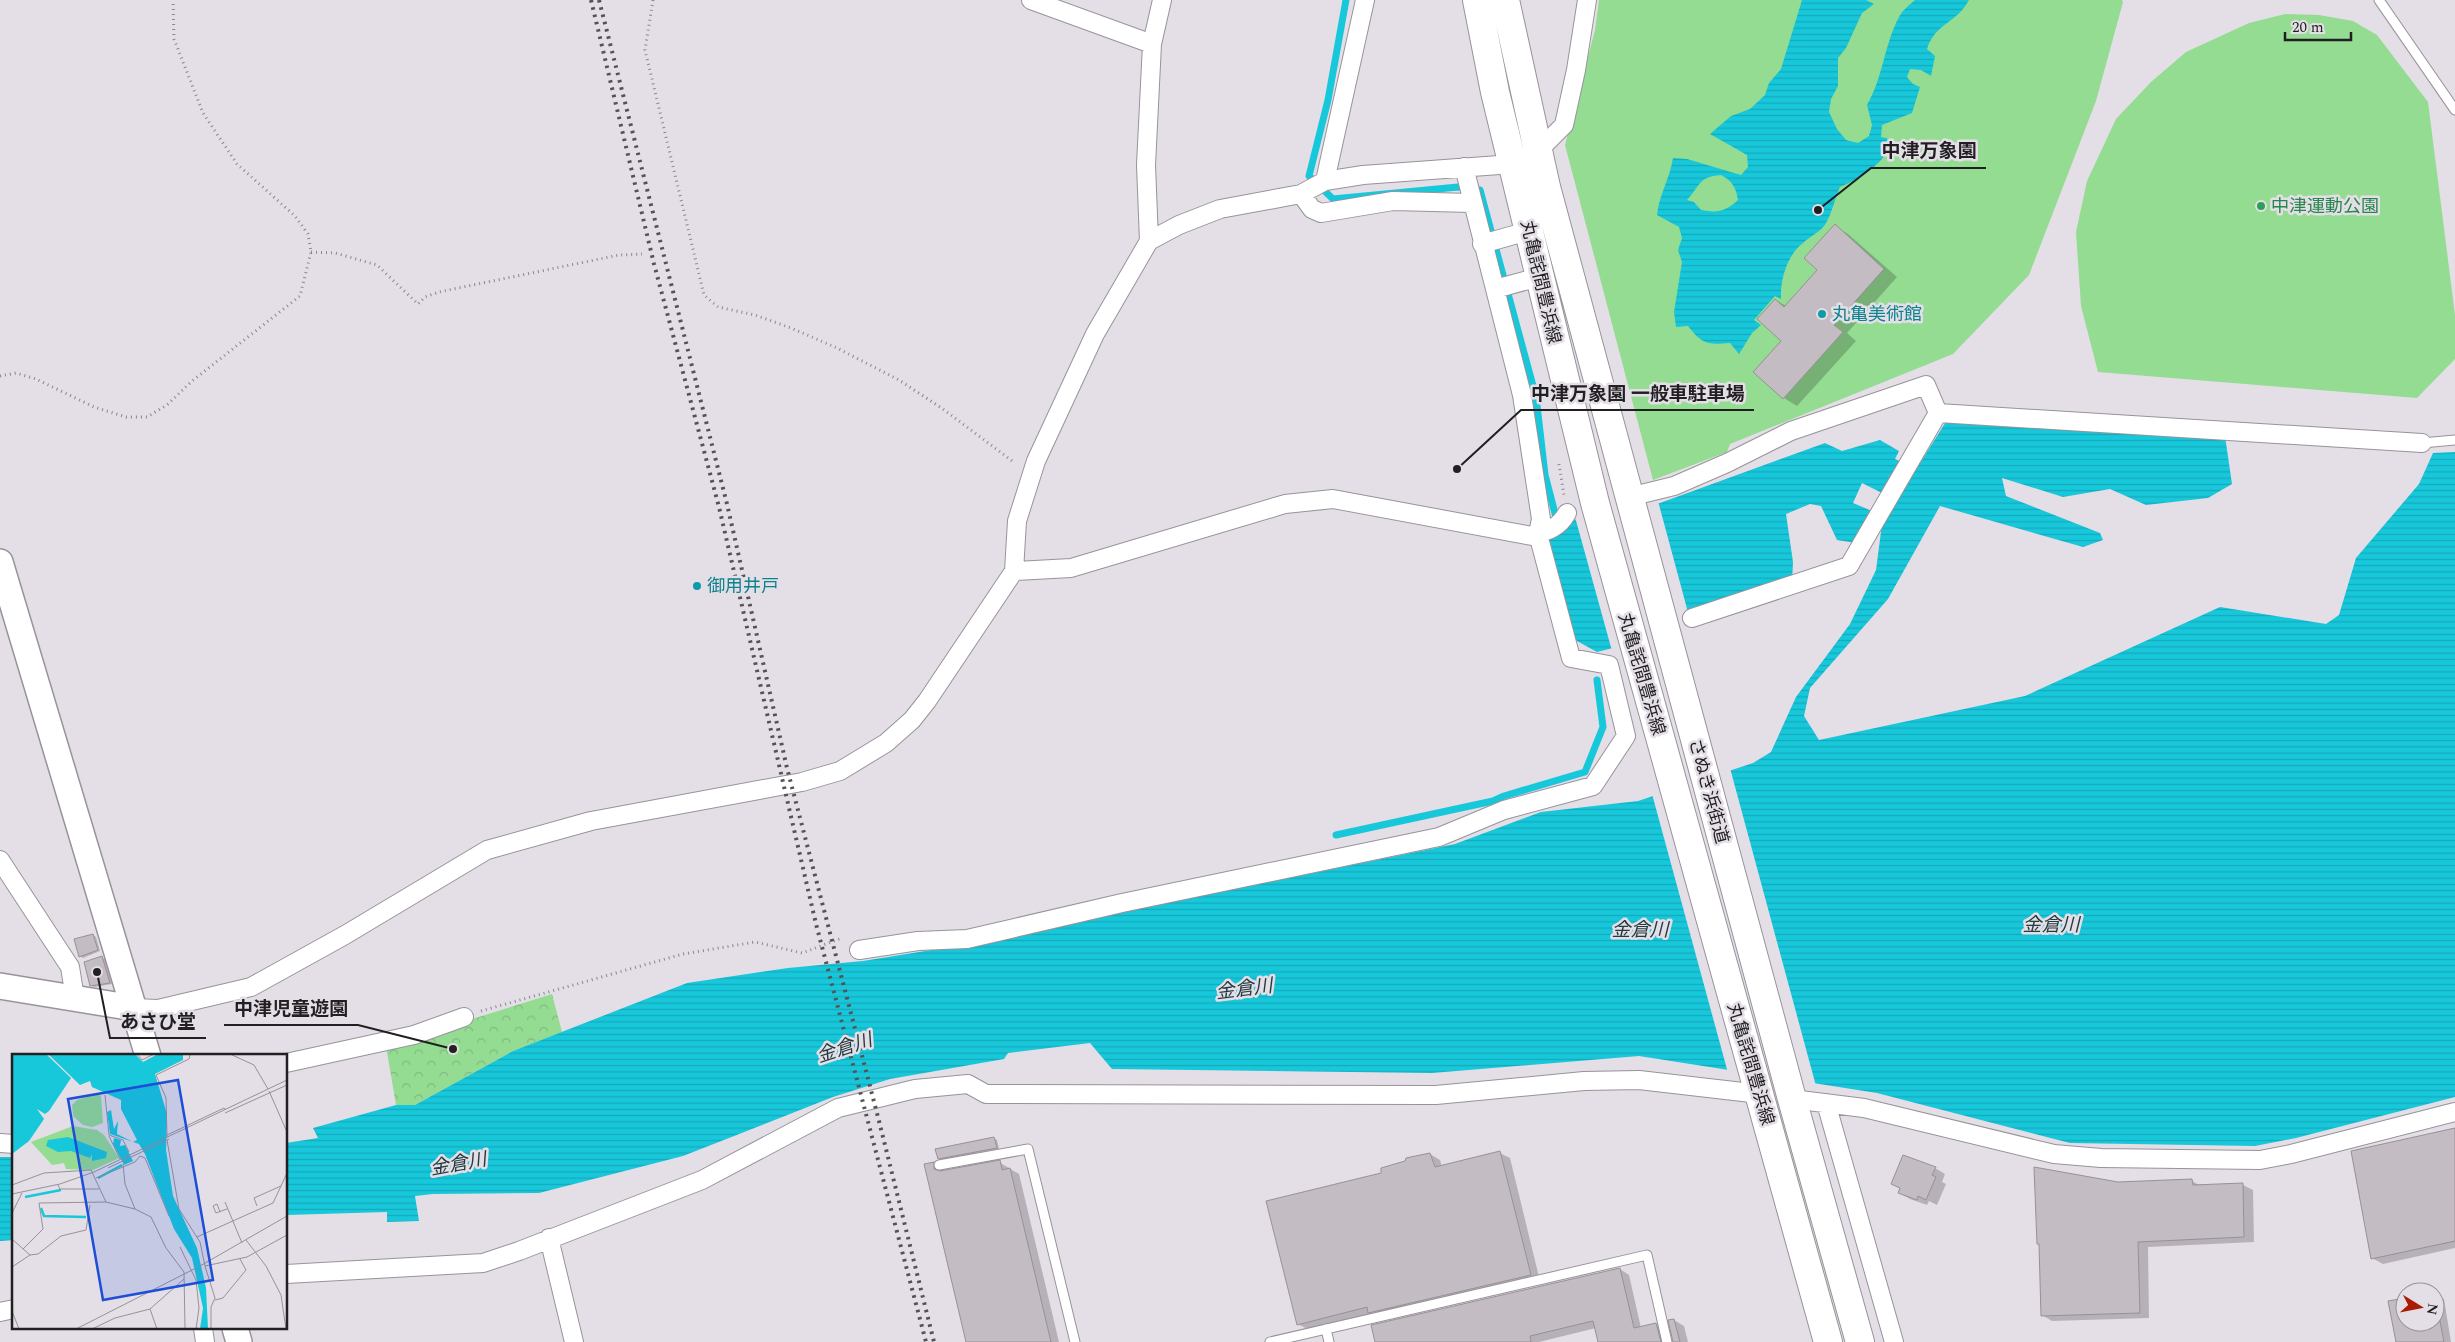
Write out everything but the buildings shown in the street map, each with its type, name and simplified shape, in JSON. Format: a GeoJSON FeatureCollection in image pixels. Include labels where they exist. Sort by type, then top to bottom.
{"type":"FeatureCollection","features":[{"type":"Feature","properties":{"kind":"main road","name":"丸亀詫間豊浜線"},"geometry":{"type":"LineString","coordinates":[[1477,0],[1495,92],[1525,158],[1628,497]]}},
{"type":"Feature","properties":{"kind":"main road","name":"丸亀詫間豊浜線"},"geometry":{"type":"LineString","coordinates":[[1505,0],[1525,158],[1501,239],[1512,284],[1595,503],[1828,1342]]}},
{"type":"Feature","properties":{"kind":"main road","name":"さぬき浜街道"},"geometry":{"type":"LineString","coordinates":[[1628,497],[1791,1092]]}},
{"type":"Feature","properties":{"kind":"main road","name":"丸亀詫間豊浜線"},"geometry":{"type":"LineString","coordinates":[[1791,1092],[1860,1342]]}},
{"type":"Feature","properties":{"kind":"street"},"geometry":{"type":"LineString","coordinates":[[1031,0],[1152,44]]}},
{"type":"Feature","properties":{"kind":"street"},"geometry":{"type":"LineString","coordinates":[[1149,241],[1146,165],[1152,44],[1162,0]]}},
{"type":"Feature","properties":{"kind":"street"},"geometry":{"type":"LineString","coordinates":[[1365,0],[1315,186],[1312,209],[1321,213],[1393,201],[1472,200]]}},
{"type":"Feature","properties":{"kind":"street"},"geometry":{"type":"LineString","coordinates":[[0,986],[134,1008],[158,1009],[252,987],[487,850],[591,821],[802,782],[840,771],[886,743],[912,720],[1014,571],[1017,521],[1036,461],[1095,334],[1149,241],[1179,225],[1220,209],[1315,186],[1466,173],[1525,158],[1564,124],[1576,70],[1587,0]]}},
{"type":"Feature","properties":{"kind":"street"},"geometry":{"type":"LineString","coordinates":[[1466,173],[1472,200],[1501,239],[1512,284],[1522,395],[1541,519],[1555,524]]}},
{"type":"Feature","properties":{"kind":"street"},"geometry":{"type":"LineString","coordinates":[[1628,497],[1674,486],[1728,463],[1791,431],[1926,385],[1938,413]]}},
{"type":"Feature","properties":{"kind":"street"},"geometry":{"type":"LineString","coordinates":[[1938,413],[2422,443]]}},
{"type":"Feature","properties":{"kind":"street"},"geometry":{"type":"LineString","coordinates":[[1692,618],[1849,566],[1938,413]]}},
{"type":"Feature","properties":{"kind":"street"},"geometry":{"type":"LineString","coordinates":[[1014,571],[1072,568],[1285,504],[1333,499],[1481,522],[1532,536],[1555,524]]}},
{"type":"Feature","properties":{"kind":"street"},"geometry":{"type":"LineString","coordinates":[[859,950],[918,941],[967,939],[1122,903],[1439,838],[1504,810],[1593,786],[1626,736],[1609,665],[1571,658],[1555,524]]}},
{"type":"Feature","properties":{"kind":"street"},"geometry":{"type":"LineString","coordinates":[[0,562],[147,1054]]}},
{"type":"Feature","properties":{"kind":"street"},"geometry":{"type":"LineString","coordinates":[[0,860],[70,968],[75,998]]}},
{"type":"Feature","properties":{"kind":"street"},"geometry":{"type":"LineString","coordinates":[[288,1063],[414,1035],[464,1017]]}},
{"type":"Feature","properties":{"kind":"street"},"geometry":{"type":"LineString","coordinates":[[288,1274],[483,1262],[702,1180],[838,1108],[915,1089],[968,1084],[986,1094],[1436,1095],[1584,1081],[1639,1080],[1757,1086]]}},
{"type":"Feature","properties":{"kind":"street"},"geometry":{"type":"LineString","coordinates":[[1791,1092],[1826,1103],[1864,1108],[2054,1154],[2101,1158],[2260,1160],[2291,1154],[2455,1112]]}},
{"type":"Feature","properties":{"kind":"street"},"geometry":{"type":"LineString","coordinates":[[1826,1103],[1894,1342]]}},
{"type":"Feature","properties":{"kind":"street"},"geometry":{"type":"LineString","coordinates":[[549,1238],[574,1342]]}},
{"type":"Feature","properties":{"kind":"lane"},"geometry":{"type":"LineString","coordinates":[[2379,0],[2455,110]]}},
{"type":"Feature","properties":{"kind":"lane"},"geometry":{"type":"LineString","coordinates":[[2422,443],[2455,440]]}},
{"type":"Feature","properties":{"kind":"lane"},"geometry":{"type":"LineString","coordinates":[[939,1165],[1028,1149],[1075,1342]]}},
{"type":"Feature","properties":{"kind":"lane"},"geometry":{"type":"LineString","coordinates":[[1270,1342],[1647,1255],[1667,1342]]}},
{"type":"Feature","properties":{"kind":"lane"},"geometry":{"type":"LineString","coordinates":[[1326,1329],[1329,1342]]}},
{"type":"Feature","properties":{"kind":"path"},"geometry":{"type":"LineString","coordinates":[[0,376],[16,373],[36,380],[94,407],[126,417],[147,417],[167,405],[192,381],[300,296],[311,252],[308,234],[295,216],[237,164],[203,113],[174,39],[173,0]]}},
{"type":"Feature","properties":{"kind":"path"},"geometry":{"type":"LineString","coordinates":[[653,0],[645,50],[704,295],[718,307],[756,315],[791,328],[838,348],[899,380],[990,442],[1031,476]]}},
{"type":"Feature","properties":{"kind":"path"},"geometry":{"type":"LineString","coordinates":[[311,252],[335,253],[377,265],[418,304],[425,297],[439,292],[619,255],[642,254]]}},
{"type":"Feature","properties":{"kind":"path"},"geometry":{"type":"LineString","coordinates":[[1555,524],[1559,468]]}},
{"type":"Feature","properties":{"kind":"path"},"geometry":{"type":"LineString","coordinates":[[464,1017],[512,1001],[683,954],[755,942],[802,952],[847,937]]}},
{"type":"Feature","properties":{"kind":"green space"},"geometry":{"type":"Polygon","coordinates":[[[1599,0],[2122,0],[2123,2],[2096,101],[2029,275],[1953,354],[1730,444],[1727,452],[1653,480],[1565,145],[1595,30],[1599,0]]]}},
{"type":"Feature","properties":{"kind":"green space","name":"中津運動公園"},"geometry":{"type":"Polygon","coordinates":[[[2285,14],[2319,15],[2353,21],[2377,35],[2428,102],[2455,315],[2455,359],[2417,398],[2098,372],[2081,306],[2076,232],[2087,181],[2116,119],[2151,82],[2186,52],[2249,23],[2285,14]]]}},
{"type":"Feature","properties":{"kind":"green space"},"geometry":{"type":"Polygon","coordinates":[[[552,994],[562,1032],[513,1051],[415,1105],[396,1105],[386,1046],[552,994]]]}},
{"type":"Feature","properties":{"kind":"water"},"geometry":{"type":"Polygon","coordinates":[[[1802,0],[1866,0],[1874,4],[1862,13],[1846,48],[1838,58],[1838,86],[1831,99],[1829,112],[1837,129],[1846,140],[1858,143],[1869,136],[1872,125],[1867,105],[1877,84],[1894,28],[1902,13],[1915,0],[1969,0],[1964,8],[1940,28],[1931,40],[1927,49],[1935,56],[1931,76],[1921,70],[1910,69],[1907,77],[1913,84],[1920,87],[1912,113],[1882,125],[1881,137],[1890,139],[1890,149],[1868,172],[1840,187],[1824,226],[1797,248],[1789,261],[1783,276],[1781,299],[1775,296],[1754,320],[1761,325],[1752,333],[1739,354],[1730,343],[1716,344],[1706,342],[1697,337],[1688,326],[1676,327],[1674,312],[1682,262],[1678,250],[1682,238],[1679,227],[1657,215],[1673,158],[1687,159],[1741,175],[1748,167],[1747,155],[1710,134],[1731,116],[1750,109],[1765,95],[1769,83],[1781,69],[1802,0]],[[1721,175],[1713,176],[1704,180],[1687,200],[1694,202],[1701,210],[1716,211],[1729,207],[1738,200],[1733,185],[1721,175]]]}},
{"type":"Feature","properties":{"kind":"water","name":"金倉川"},"geometry":{"type":"Polygon","coordinates":[[[1947,420],[2225,436],[2232,484],[2208,498],[2146,505],[2110,489],[2063,497],[2002,478],[2006,496],[2100,533],[2103,540],[2083,547],[1940,506],[1888,599],[1810,688],[1804,716],[1819,740],[2025,696],[2220,607],[2326,624],[2339,615],[2356,558],[2419,484],[2433,453],[2455,452],[2455,1097],[2296,1138],[2255,1146],[2070,1143],[1877,1093],[1639,1056],[1432,1073],[1112,1069],[1090,1043],[1008,1053],[1004,1059],[890,1079],[833,1097],[683,1156],[539,1193],[433,1194],[415,1196],[419,1221],[387,1222],[387,1212],[288,1215],[288,1143],[318,1138],[313,1128],[396,1105],[415,1105],[513,1051],[687,983],[788,968],[863,961],[950,947],[1455,844],[1541,812],[1638,801],[1753,763],[1771,752],[1796,697],[1850,624],[1876,570],[1882,524],[1947,420]]]}},
{"type":"Feature","properties":{"kind":"water"},"geometry":{"type":"Polygon","coordinates":[[[1880,440],[1899,451],[1895,459],[1902,462],[1884,494],[1862,483],[1853,503],[1872,511],[1856,543],[1837,540],[1821,506],[1810,504],[1786,514],[1793,562],[1792,582],[1687,614],[1613,648],[1597,652],[1577,641],[1568,629],[1547,540],[1554,538],[1551,524],[1566,526],[1576,519],[1660,503],[1825,443],[1842,451],[1880,440]]]}},
{"type":"Feature","properties":{"kind":"water"},"geometry":{"type":"Polygon","coordinates":[[[0,1157],[12,1157],[12,1240],[0,1241],[0,1157]]]}},
{"type":"Feature","properties":{"kind":"pier"},"geometry":{"type":"Polygon","coordinates":[[[1658,501],[1689,616],[1612,651],[1575,517],[1658,501]]]}},
{"type":"Feature","properties":{"kind":"pier"},"geometry":{"type":"Polygon","coordinates":[[[1730,768],[1816,1086],[1728,1073],[1652,794],[1730,768]]]}},
{"type":"Feature","properties":{"kind":"waterway"},"geometry":{"type":"LineString","coordinates":[[1346,0],[1328,100],[1309,176],[1333,199],[1458,187],[1480,190],[1536,397],[1545,475],[1557,521]]}},
{"type":"Feature","properties":{"kind":"waterway"},"geometry":{"type":"LineString","coordinates":[[1336,835],[1493,801],[1585,772],[1603,727],[1597,680]]}},
{"type":"Feature","properties":{"kind":"railway"},"geometry":{"type":"LineString","coordinates":[[591,0],[654,264],[719,507],[816,924],[926,1342]]}},
{"type":"Feature","properties":{"kind":"railway"},"geometry":{"type":"LineString","coordinates":[[599,0],[727,504],[787,768],[878,1117],[934,1342]]}},
{"type":"Feature","properties":{"kind":"place","name":"中津運動公園"},"geometry":{"type":"Point","coordinates":[2261,206]}},
{"type":"Feature","properties":{"kind":"place","name":"中津万象園"},"geometry":{"type":"Point","coordinates":[1818,210]}},
{"type":"Feature","properties":{"kind":"place","name":"丸亀美術館"},"geometry":{"type":"Point","coordinates":[1822,314]}},
{"type":"Feature","properties":{"kind":"place","name":"中津万象園 一般車駐車場"},"geometry":{"type":"Point","coordinates":[1457,469]}},
{"type":"Feature","properties":{"kind":"place","name":"御用井戸"},"geometry":{"type":"Point","coordinates":[697,586]}},
{"type":"Feature","properties":{"kind":"place","name":"あさひ堂"},"geometry":{"type":"Point","coordinates":[97,972]}},
{"type":"Feature","properties":{"kind":"place","name":"中津児童遊園"},"geometry":{"type":"Point","coordinates":[453,1049]}}]}
